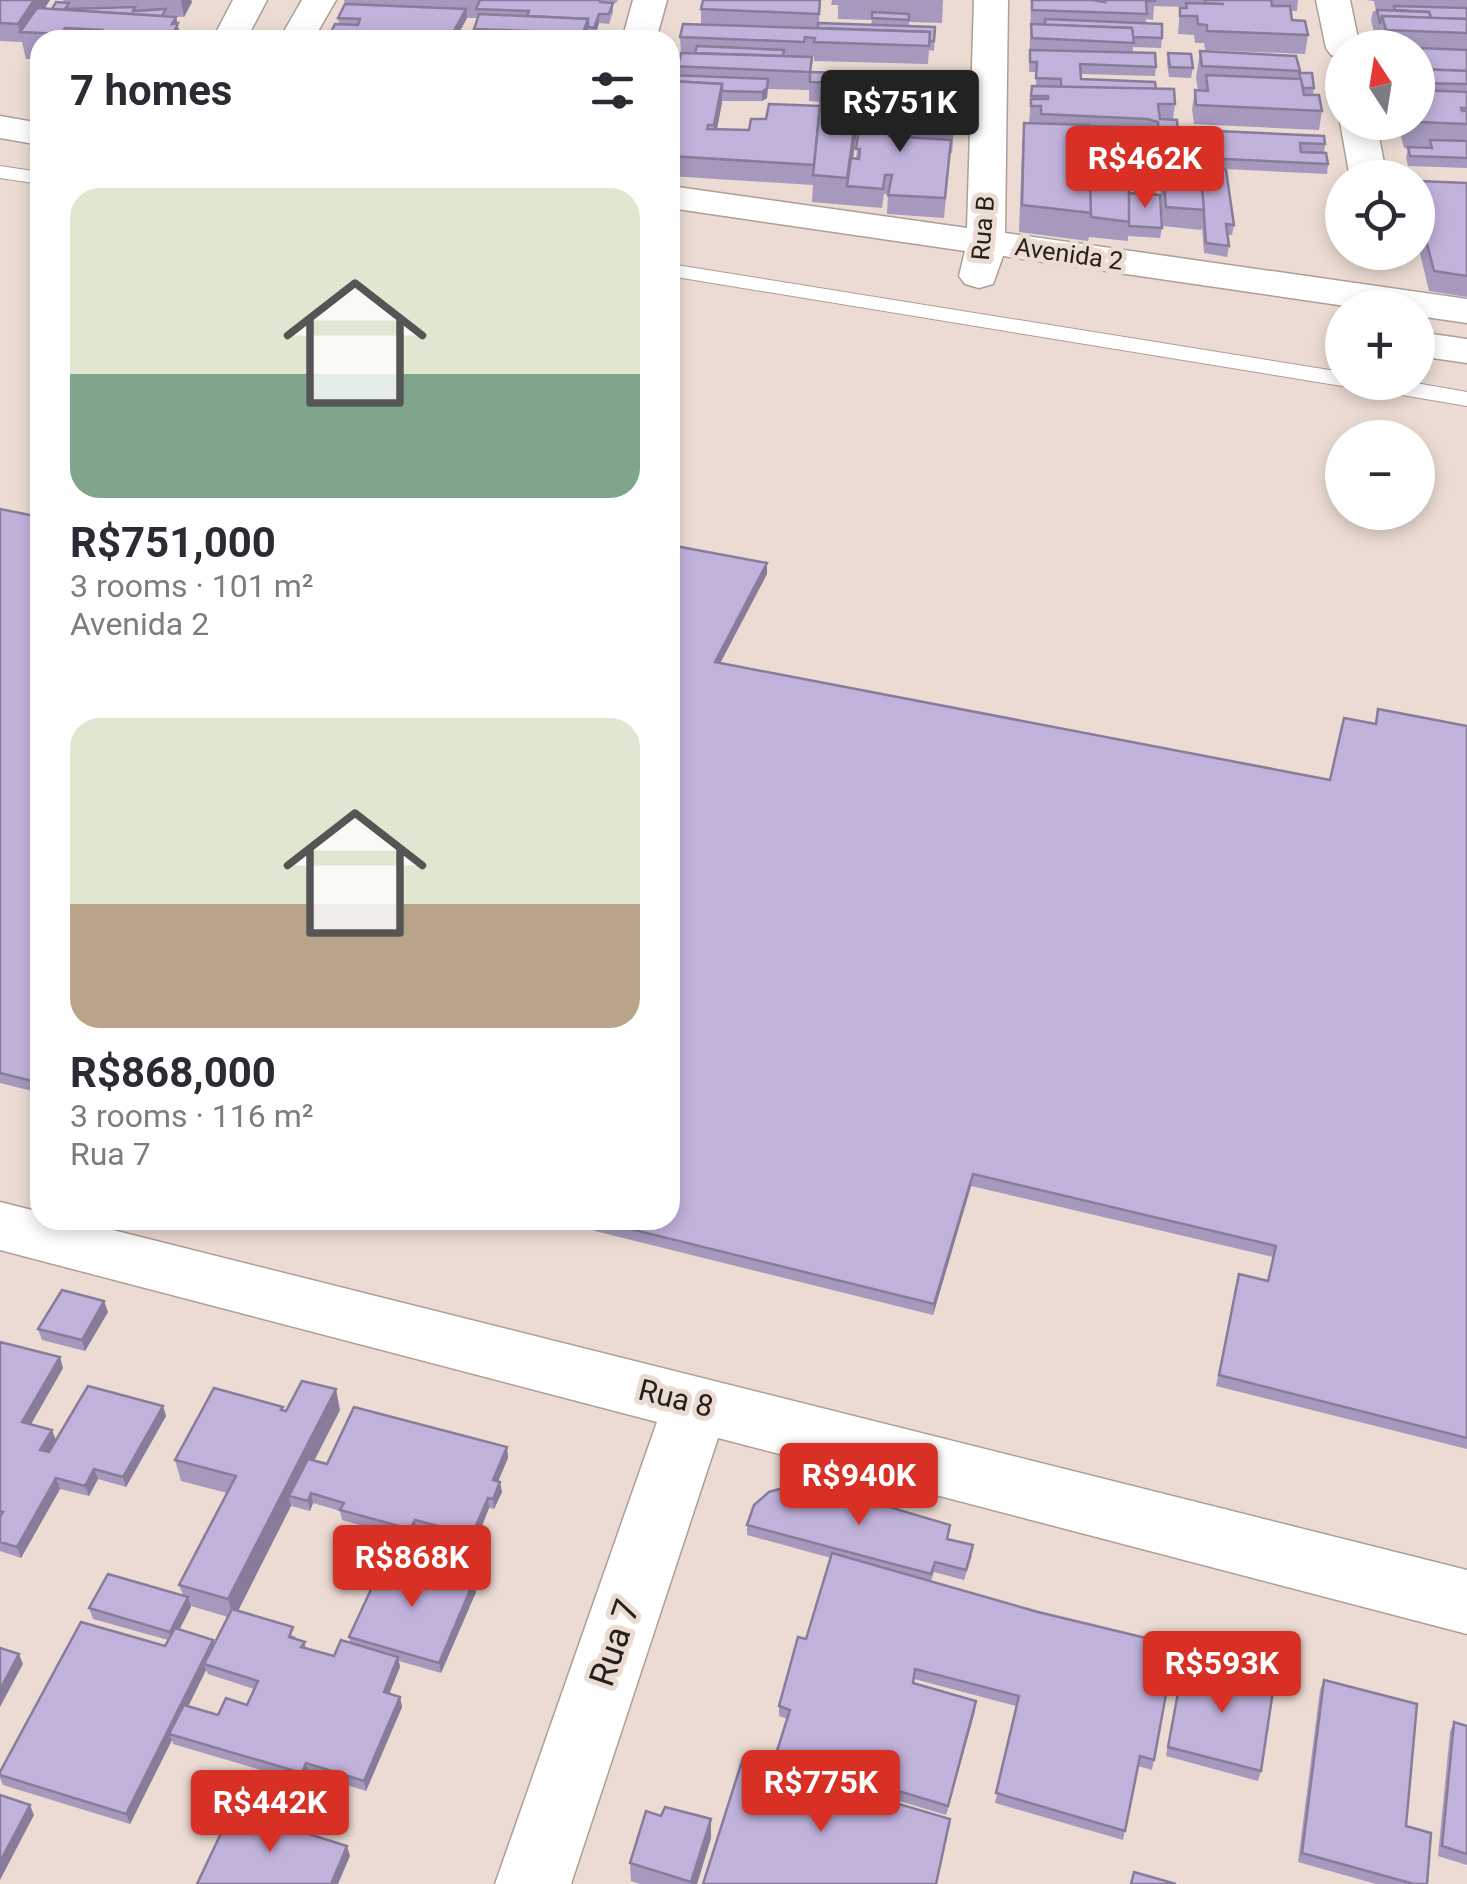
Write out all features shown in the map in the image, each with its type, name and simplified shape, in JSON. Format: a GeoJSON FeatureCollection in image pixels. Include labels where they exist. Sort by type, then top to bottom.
{"type":"FeatureCollection","features":[{"type":"Feature","properties":{"kind":"street"},"geometry":{"type":"LineString","coordinates":[[234,30],[250,0]]}},
{"type":"Feature","properties":{"kind":"street"},"geometry":{"type":"LineString","coordinates":[[302,30],[319,0]]}},
{"type":"Feature","properties":{"kind":"street"},"geometry":{"type":"LineString","coordinates":[[642,30],[650,0]]}},
{"type":"Feature","properties":{"kind":"street","name":"Rua B"},"geometry":{"type":"LineString","coordinates":[[982,259],[991,0]]}},
{"type":"Feature","properties":{"kind":"street"},"geometry":{"type":"LineString","coordinates":[[1333,0],[1339,30]]}},
{"type":"Feature","properties":{"kind":"street"},"geometry":{"type":"LineString","coordinates":[[0,99],[30,103]]}},
{"type":"Feature","properties":{"kind":"street"},"geometry":{"type":"LineString","coordinates":[[0,128],[30,132]]}},
{"type":"Feature","properties":{"kind":"street","name":"Avenida 2"},"geometry":{"type":"LineString","coordinates":[[680,199],[982,259],[1170,306]]}},
{"type":"Feature","properties":{"kind":"street","name":"Avenida 2"},"geometry":{"type":"LineString","coordinates":[[680,231],[982,259],[1390,285],[1467,312]]}},
{"type":"Feature","properties":{"kind":"street"},"geometry":{"type":"LineString","coordinates":[[1435,347],[1467,352]]}},
{"type":"Feature","properties":{"kind":"street","name":"Rua 8"},"geometry":{"type":"LineString","coordinates":[[0,1226],[1467,1602]]}},
{"type":"Feature","properties":{"kind":"street","name":"Rua 7"},"geometry":{"type":"LineString","coordinates":[[533,1884],[696,1403]]}},
{"type":"Feature","properties":{"kind":"lane"},"geometry":{"type":"LineString","coordinates":[[0,172],[30,176]]}},
{"type":"Feature","properties":{"kind":"lane"},"geometry":{"type":"LineString","coordinates":[[680,272],[1325,376]]}},
{"type":"Feature","properties":{"kind":"lane"},"geometry":{"type":"LineString","coordinates":[[1435,394],[1467,399]]}},
{"type":"Feature","properties":{"kind":"building"},"geometry":{"type":"Polygon","coordinates":[[[0,0],[34,0],[18,24],[0,23],[0,0]]]}},
{"type":"Feature","properties":{"kind":"building"},"geometry":{"type":"Polygon","coordinates":[[[480,0],[613,3],[609,14],[599,14],[594,28],[588,27],[588,19],[476,9],[480,0]]]}},
{"type":"Feature","properties":{"kind":"building"},"geometry":{"type":"Polygon","coordinates":[[[703,0],[820,0],[819,14],[701,9],[703,0]]]}},
{"type":"Feature","properties":{"kind":"building"},"geometry":{"type":"Polygon","coordinates":[[[1032,0],[1155,1],[1146,1],[1147,14],[1032,10],[1032,0]]]}},
{"type":"Feature","properties":{"kind":"building"},"geometry":{"type":"Polygon","coordinates":[[[1205,0],[1271,0],[1272,6],[1290,6],[1292,20],[1305,21],[1308,35],[1207,31],[1207,25],[1198,24],[1197,16],[1180,16],[1180,8],[1187,8],[1186,3],[1224,4],[1205,0]]]}},
{"type":"Feature","properties":{"kind":"building"},"geometry":{"type":"Polygon","coordinates":[[[56,2],[69,3],[65,9],[166,9],[162,16],[52,9],[56,2]]]}},
{"type":"Feature","properties":{"kind":"building"},"geometry":{"type":"Polygon","coordinates":[[[345,4],[466,9],[454,30],[332,30],[335,24],[358,25],[360,19],[338,18],[345,4]]]}},
{"type":"Feature","properties":{"kind":"building"},"geometry":{"type":"Polygon","coordinates":[[[1394,6],[1467,8],[1467,19],[1431,18],[1429,12],[1395,10],[1394,6]]]}},
{"type":"Feature","properties":{"kind":"building"},"geometry":{"type":"Polygon","coordinates":[[[37,8],[176,17],[172,24],[178,23],[175,30],[65,28],[20,32],[37,8]]]}},
{"type":"Feature","properties":{"kind":"building"},"geometry":{"type":"Polygon","coordinates":[[[1377,10],[1429,12],[1431,18],[1382,16],[1380,24],[1377,10]]]}},
{"type":"Feature","properties":{"kind":"building"},"geometry":{"type":"Polygon","coordinates":[[[872,12],[909,14],[909,20],[872,18],[872,12]]]}},
{"type":"Feature","properties":{"kind":"building"},"geometry":{"type":"Polygon","coordinates":[[[479,14],[588,19],[584,30],[474,29],[479,14]]]}},
{"type":"Feature","properties":{"kind":"building"},"geometry":{"type":"Polygon","coordinates":[[[1382,16],[1467,19],[1467,33],[1386,30],[1382,16]]]}},
{"type":"Feature","properties":{"kind":"building"},"geometry":{"type":"Polygon","coordinates":[[[1045,19],[1162,24],[1162,38],[1133,37],[1132,28],[1045,25],[1045,19]]]}},
{"type":"Feature","properties":{"kind":"building"},"geometry":{"type":"Polygon","coordinates":[[[818,23],[935,27],[934,41],[929,41],[930,32],[818,28],[818,23]]]}},
{"type":"Feature","properties":{"kind":"building"},"geometry":{"type":"Polygon","coordinates":[[[683,24],[930,32],[929,46],[814,42],[815,38],[805,37],[804,42],[680,37],[683,24]]]}},
{"type":"Feature","properties":{"kind":"building"},"geometry":{"type":"Polygon","coordinates":[[[1031,24],[1132,28],[1134,43],[1032,38],[1031,24]]]}},
{"type":"Feature","properties":{"kind":"building"},"geometry":{"type":"Polygon","coordinates":[[[697,46],[784,50],[783,56],[695,53],[697,46]]]}},
{"type":"Feature","properties":{"kind":"building"},"geometry":{"type":"Polygon","coordinates":[[[1435,49],[1467,50],[1467,71],[1435,70],[1435,49]]]}},
{"type":"Feature","properties":{"kind":"building"},"geometry":{"type":"Polygon","coordinates":[[[1030,50],[1155,53],[1156,67],[1080,64],[1081,79],[1155,82],[1156,89],[1061,87],[1061,79],[1036,78],[1037,62],[1030,62],[1030,50]]]}},
{"type":"Feature","properties":{"kind":"building"},"geometry":{"type":"Polygon","coordinates":[[[1200,51],[1296,56],[1300,71],[1202,66],[1200,51]]]}},
{"type":"Feature","properties":{"kind":"building"},"geometry":{"type":"Polygon","coordinates":[[[681,53],[812,57],[810,72],[680,66],[681,53]]]}},
{"type":"Feature","properties":{"kind":"building"},"geometry":{"type":"Polygon","coordinates":[[[1168,53],[1191,54],[1193,68],[1170,67],[1168,53]]]}},
{"type":"Feature","properties":{"kind":"building"},"geometry":{"type":"Polygon","coordinates":[[[1435,70],[1467,71],[1467,84],[1435,83],[1435,70]]]}},
{"type":"Feature","properties":{"kind":"building"},"geometry":{"type":"Polygon","coordinates":[[[810,72],[942,76],[941,92],[810,82],[810,72]]]}},
{"type":"Feature","properties":{"kind":"building"},"geometry":{"type":"Polygon","coordinates":[[[1299,73],[1312,73],[1314,88],[1303,88],[1299,73]]]}},
{"type":"Feature","properties":{"kind":"building"},"geometry":{"type":"Polygon","coordinates":[[[680,75],[768,79],[762,92],[722,91],[722,84],[680,82],[680,75]]]}},
{"type":"Feature","properties":{"kind":"building"},"geometry":{"type":"Polygon","coordinates":[[[1206,75],[1301,79],[1304,95],[1319,95],[1322,111],[1196,105],[1195,90],[1208,91],[1206,75]]]}},
{"type":"Feature","properties":{"kind":"building"},"geometry":{"type":"Polygon","coordinates":[[[680,82],[722,84],[714,125],[707,129],[749,130],[751,119],[766,119],[769,104],[820,106],[814,165],[680,157],[680,82]]]}},
{"type":"Feature","properties":{"kind":"building"},"geometry":{"type":"Polygon","coordinates":[[[1032,86],[1174,89],[1175,104],[1158,104],[1160,119],[1177,120],[1178,137],[1159,136],[1158,122],[1147,119],[1041,114],[1041,106],[1031,106],[1031,99],[1048,96],[1031,96],[1032,86]]]}},
{"type":"Feature","properties":{"kind":"building"},"geometry":{"type":"Polygon","coordinates":[[[822,88],[860,90],[847,178],[813,175],[822,88]]]}},
{"type":"Feature","properties":{"kind":"building"},"geometry":{"type":"Polygon","coordinates":[[[1435,91],[1467,92],[1467,108],[1461,108],[1467,111],[1467,124],[1435,123],[1435,91]]]}},
{"type":"Feature","properties":{"kind":"building"},"geometry":{"type":"Polygon","coordinates":[[[860,98],[878,99],[877,105],[859,107],[860,98]]]}},
{"type":"Feature","properties":{"kind":"building"},"geometry":{"type":"Polygon","coordinates":[[[902,100],[955,101],[954,132],[953,123],[901,120],[902,100]]]}},
{"type":"Feature","properties":{"kind":"building"},"geometry":{"type":"Polygon","coordinates":[[[862,104],[892,106],[891,120],[953,123],[953,134],[889,131],[889,136],[951,140],[945,198],[888,195],[892,175],[885,175],[883,189],[847,186],[851,158],[859,159],[860,149],[856,149],[862,104]]]}},
{"type":"Feature","properties":{"kind":"building"},"geometry":{"type":"Polygon","coordinates":[[[1024,123],[1089,125],[1092,213],[1022,205],[1024,123]]]}},
{"type":"Feature","properties":{"kind":"building"},"geometry":{"type":"Polygon","coordinates":[[[1089,126],[1143,128],[1144,145],[1186,148],[1161,148],[1161,154],[1139,155],[1138,145],[1127,144],[1127,135],[1089,133],[1089,126]]]}},
{"type":"Feature","properties":{"kind":"building"},"geometry":{"type":"Polygon","coordinates":[[[1217,131],[1324,136],[1325,144],[1300,143],[1301,152],[1326,153],[1327,160],[1325,164],[1218,157],[1220,169],[1226,170],[1234,225],[1226,224],[1229,246],[1206,243],[1196,147],[1218,148],[1217,131]]]}},
{"type":"Feature","properties":{"kind":"building"},"geometry":{"type":"Polygon","coordinates":[[[1089,133],[1127,135],[1130,222],[1091,217],[1089,133]]]}},
{"type":"Feature","properties":{"kind":"building"},"geometry":{"type":"Polygon","coordinates":[[[1430,140],[1467,141],[1467,158],[1410,156],[1408,147],[1432,148],[1430,140]]]}},
{"type":"Feature","properties":{"kind":"building"},"geometry":{"type":"Polygon","coordinates":[[[1161,148],[1199,149],[1200,169],[1195,169],[1196,177],[1201,177],[1204,210],[1166,207],[1161,148]]]}},
{"type":"Feature","properties":{"kind":"building"},"geometry":{"type":"Polygon","coordinates":[[[1435,182],[1467,183],[1467,276],[1434,271],[1435,182]]]}},
{"type":"Feature","properties":{"kind":"building"},"geometry":{"type":"Polygon","coordinates":[[[1129,193],[1160,195],[1162,228],[1129,226],[1129,193]]]}},
{"type":"Feature","properties":{"kind":"building"},"geometry":{"type":"Polygon","coordinates":[[[0,509],[30,515],[30,1080],[0,1073],[0,509]]]}},
{"type":"Feature","properties":{"kind":"building"},"geometry":{"type":"Polygon","coordinates":[[[680,547],[767,563],[715,662],[1330,780],[1344,718],[1376,724],[1378,709],[1467,726],[1467,1438],[1219,1375],[1239,1274],[1268,1281],[1276,1246],[973,1174],[934,1304],[634,1230],[680,1230],[680,547]]]}},
{"type":"Feature","properties":{"kind":"building"},"geometry":{"type":"Polygon","coordinates":[[[62,1290],[104,1301],[82,1340],[38,1329],[62,1290]]]}},
{"type":"Feature","properties":{"kind":"building"},"geometry":{"type":"Polygon","coordinates":[[[0,1342],[60,1357],[22,1422],[52,1430],[40,1450],[49,1452],[88,1386],[163,1406],[123,1477],[94,1469],[85,1486],[56,1478],[17,1547],[0,1542],[0,1342]]]}},
{"type":"Feature","properties":{"kind":"building"},"geometry":{"type":"Polygon","coordinates":[[[302,1381],[336,1389],[228,1599],[179,1585],[236,1476],[175,1460],[214,1388],[286,1411],[302,1381]]]}},
{"type":"Feature","properties":{"kind":"building"},"geometry":{"type":"Polygon","coordinates":[[[354,1407],[507,1447],[493,1480],[500,1482],[493,1499],[488,1498],[472,1535],[415,1520],[410,1529],[340,1510],[344,1503],[311,1493],[308,1501],[289,1496],[308,1459],[327,1464],[354,1407]]]}},
{"type":"Feature","properties":{"kind":"building"},"geometry":{"type":"Polygon","coordinates":[[[797,1484],[822,1487],[950,1525],[947,1539],[973,1545],[966,1570],[935,1562],[931,1574],[747,1525],[754,1505],[769,1492],[797,1484]]]}},
{"type":"Feature","properties":{"kind":"building"},"geometry":{"type":"Polygon","coordinates":[[[832,1553],[1038,1612],[1175,1645],[1154,1760],[1140,1756],[1125,1831],[996,1793],[1019,1696],[915,1669],[913,1683],[976,1701],[948,1806],[776,1754],[790,1710],[779,1706],[798,1637],[806,1639],[832,1553]]]}},
{"type":"Feature","properties":{"kind":"building"},"geometry":{"type":"Polygon","coordinates":[[[386,1557],[474,1581],[439,1663],[349,1637],[386,1557]]]}},
{"type":"Feature","properties":{"kind":"building"},"geometry":{"type":"Polygon","coordinates":[[[108,1574],[188,1597],[170,1632],[89,1608],[108,1574]]]}},
{"type":"Feature","properties":{"kind":"building"},"geometry":{"type":"Polygon","coordinates":[[[232,1609],[293,1627],[289,1637],[305,1642],[301,1647],[334,1656],[341,1640],[398,1657],[384,1692],[400,1697],[364,1781],[306,1763],[302,1773],[169,1734],[184,1705],[218,1715],[226,1698],[247,1705],[258,1681],[204,1664],[232,1609]]]}},
{"type":"Feature","properties":{"kind":"building"},"geometry":{"type":"Polygon","coordinates":[[[81,1622],[165,1646],[175,1628],[213,1640],[126,1814],[0,1775],[81,1622]]]}},
{"type":"Feature","properties":{"kind":"building"},"geometry":{"type":"Polygon","coordinates":[[[0,1648],[19,1654],[0,1689],[0,1648]]]}},
{"type":"Feature","properties":{"kind":"building"},"geometry":{"type":"Polygon","coordinates":[[[1184,1660],[1274,1684],[1261,1771],[1168,1747],[1184,1660]]]}},
{"type":"Feature","properties":{"kind":"building"},"geometry":{"type":"Polygon","coordinates":[[[1324,1680],[1417,1704],[1406,1826],[1431,1833],[1427,1884],[1414,1884],[1302,1853],[1324,1680]]]}},
{"type":"Feature","properties":{"kind":"building"},"geometry":{"type":"Polygon","coordinates":[[[1454,1722],[1467,1726],[1467,1854],[1442,1846],[1454,1722]]]}},
{"type":"Feature","properties":{"kind":"building"},"geometry":{"type":"Polygon","coordinates":[[[743,1758],[950,1819],[936,1884],[703,1884],[743,1758]]]}},
{"type":"Feature","properties":{"kind":"building"},"geometry":{"type":"Polygon","coordinates":[[[0,1795],[30,1805],[0,1862],[0,1795]]]}},
{"type":"Feature","properties":{"kind":"building"},"geometry":{"type":"Polygon","coordinates":[[[665,1807],[711,1819],[691,1882],[630,1863],[646,1811],[661,1816],[665,1807]]]}},
{"type":"Feature","properties":{"kind":"building"},"geometry":{"type":"Polygon","coordinates":[[[232,1810],[347,1846],[331,1884],[197,1884],[232,1810]]]}},
{"type":"Feature","properties":{"kind":"building"},"geometry":{"type":"Polygon","coordinates":[[[1134,1872],[1176,1884],[1131,1884],[1134,1872]]]}}]}
